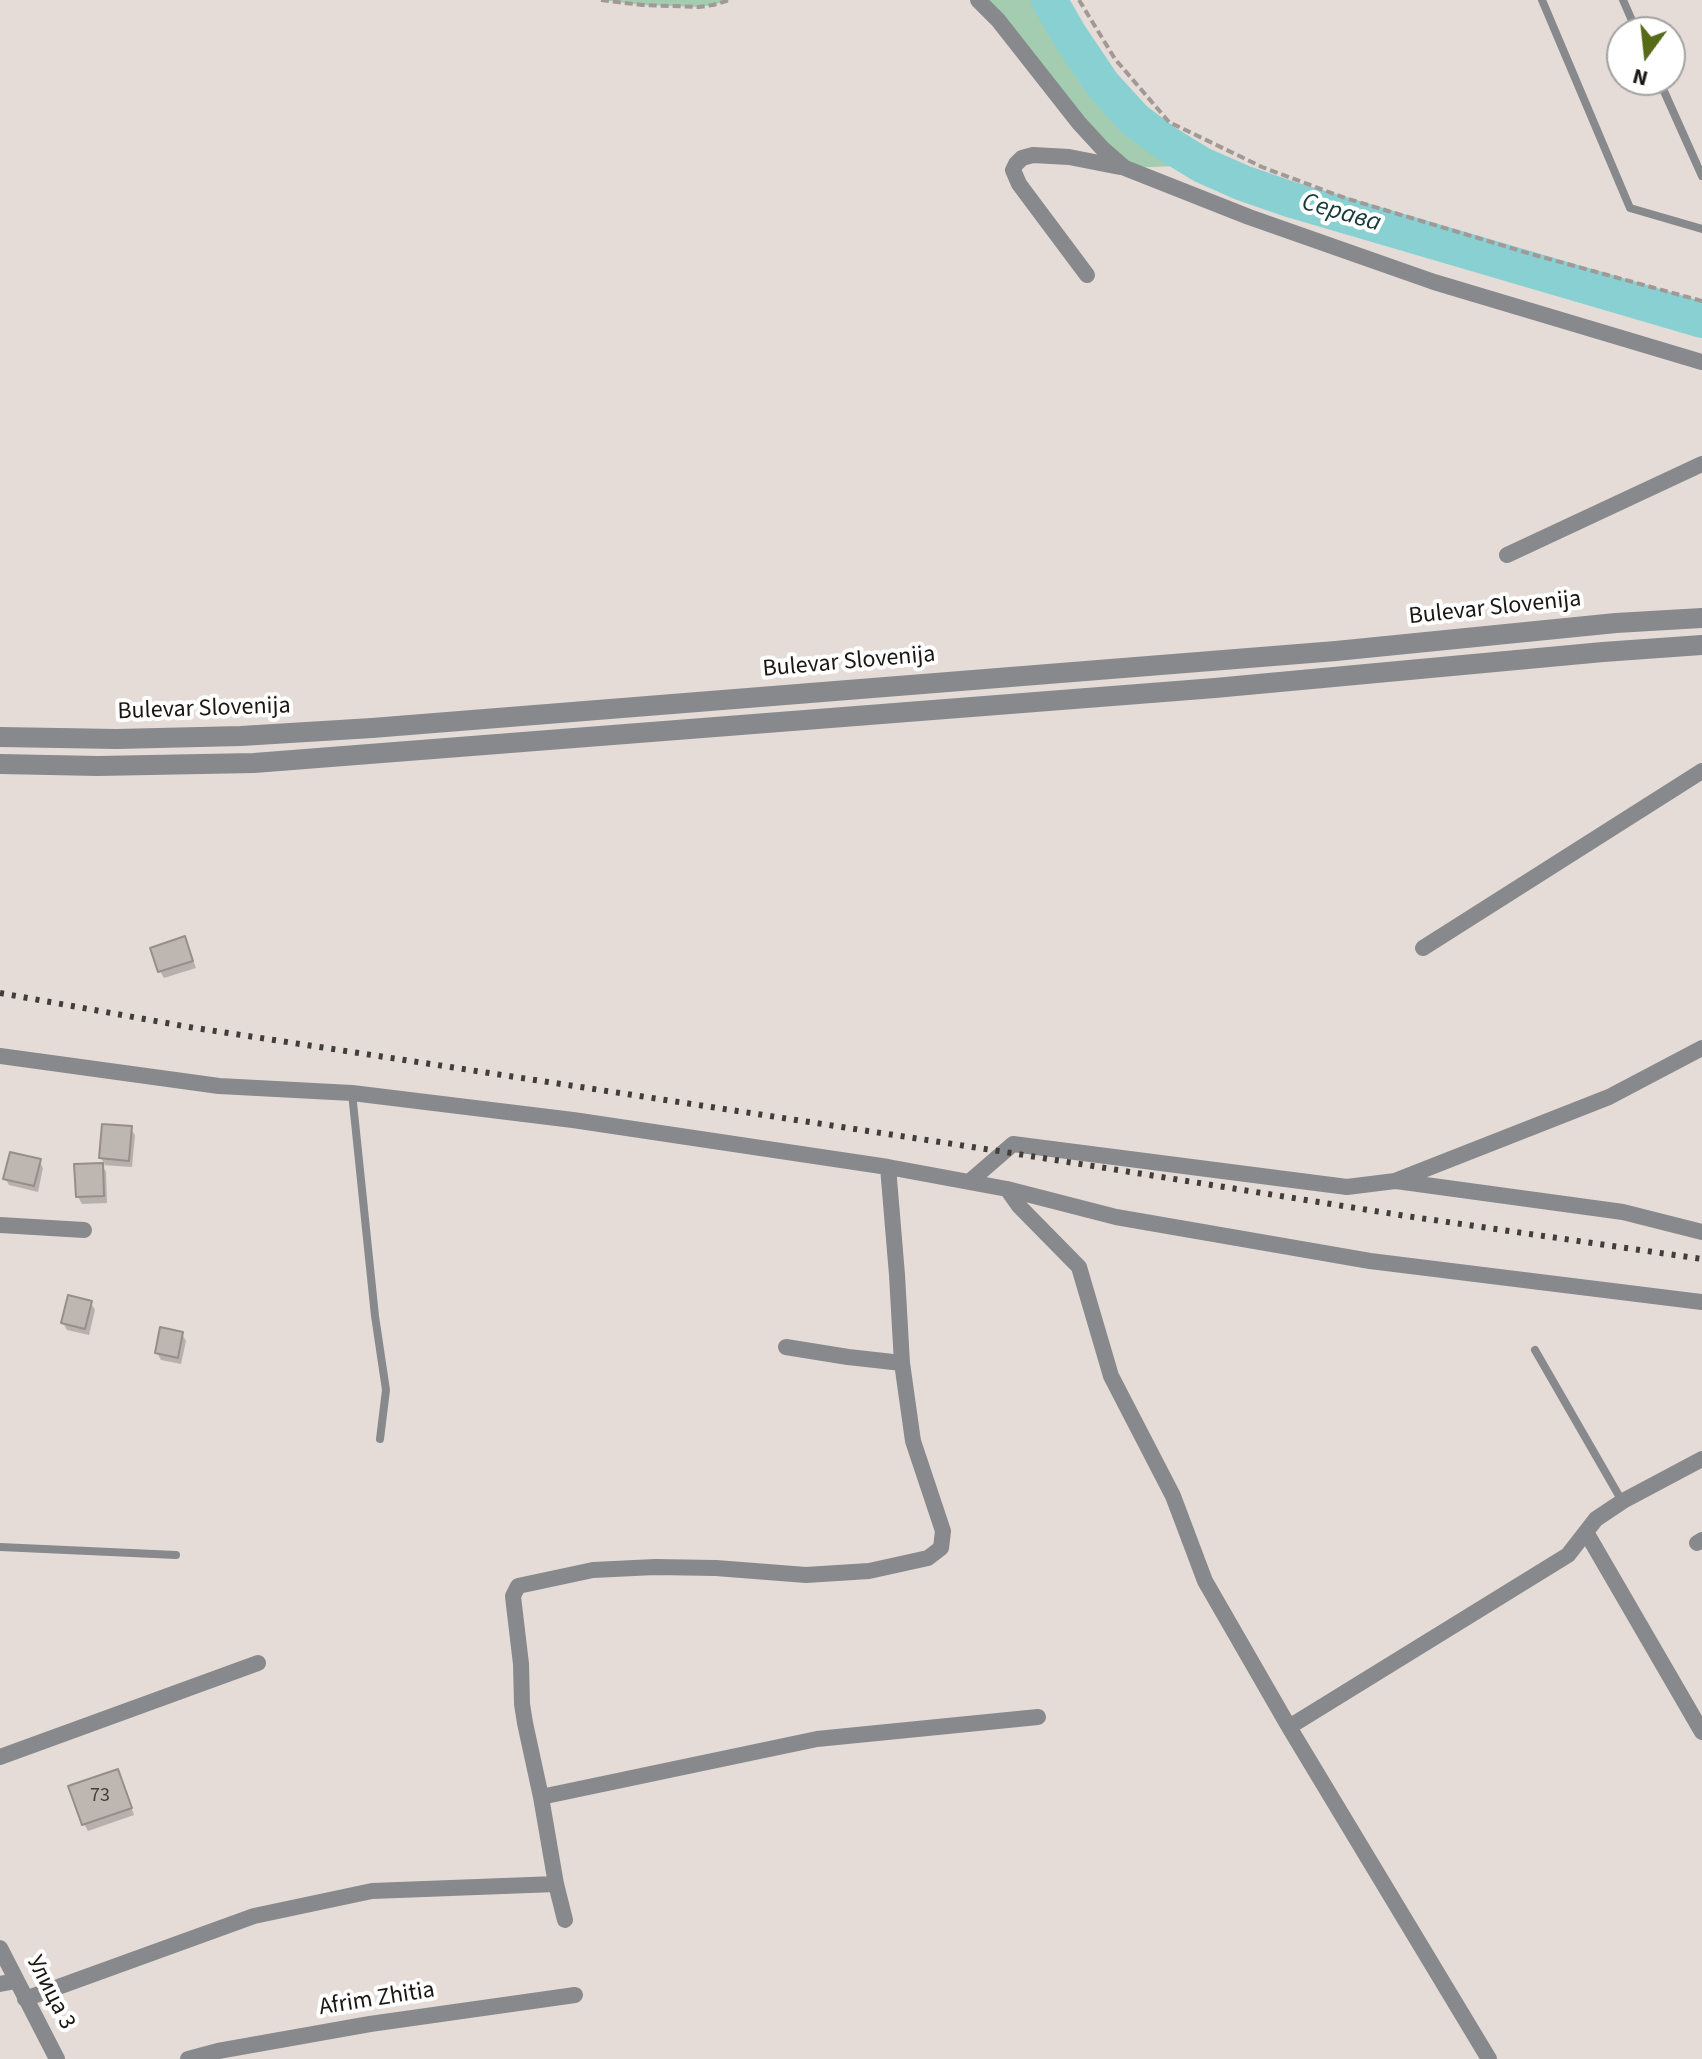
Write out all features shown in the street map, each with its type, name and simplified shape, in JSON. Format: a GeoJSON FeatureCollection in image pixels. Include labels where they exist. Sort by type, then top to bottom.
{"type":"FeatureCollection","features":[{"type":"Feature","properties":{"kind":"street"},"geometry":{"type":"LineString","coordinates":[[978,0],[998,20],[1079,123],[1125,168]]}},
{"type":"Feature","properties":{"kind":"street"},"geometry":{"type":"LineString","coordinates":[[1087,275],[1014,176],[1013,170],[1022,158],[1046,155],[1125,168],[1249,217],[1420,277],[1702,362]]}},
{"type":"Feature","properties":{"kind":"street"},"geometry":{"type":"LineString","coordinates":[[1507,555],[1702,464]]}},
{"type":"Feature","properties":{"kind":"street","name":"Bulevar Slovenija"},"geometry":{"type":"LineString","coordinates":[[0,737],[117,739],[241,736],[372,728],[1336,651],[1616,623],[1702,618]]}},
{"type":"Feature","properties":{"kind":"street"},"geometry":{"type":"LineString","coordinates":[[0,764],[98,766],[269,762],[1215,688],[1702,645]]}},
{"type":"Feature","properties":{"kind":"street"},"geometry":{"type":"LineString","coordinates":[[1423,948],[1702,771]]}},
{"type":"Feature","properties":{"kind":"street"},"geometry":{"type":"LineString","coordinates":[[969,1182],[1013,1144],[1347,1187],[1395,1181],[1609,1097],[1702,1048]]}},
{"type":"Feature","properties":{"kind":"street"},"geometry":{"type":"LineString","coordinates":[[0,1056],[219,1086],[352,1093],[533,1115],[888,1167],[1007,1189],[1116,1217],[1370,1261],[1702,1302]]}},
{"type":"Feature","properties":{"kind":"street"},"geometry":{"type":"LineString","coordinates":[[565,1920],[522,1704],[513,1596],[518,1586],[593,1570],[655,1567],[806,1575],[869,1571],[928,1558],[941,1548],[943,1531],[913,1441],[902,1363],[888,1167]]}},
{"type":"Feature","properties":{"kind":"street"},"geometry":{"type":"LineString","coordinates":[[1395,1181],[1623,1212],[1702,1232]]}},
{"type":"Feature","properties":{"kind":"street"},"geometry":{"type":"LineString","coordinates":[[1007,1189],[1019,1206],[1079,1267],[1111,1376],[1173,1496],[1205,1581],[1489,2059]]}},
{"type":"Feature","properties":{"kind":"street"},"geometry":{"type":"LineString","coordinates":[[0,1225],[84,1230]]}},
{"type":"Feature","properties":{"kind":"street"},"geometry":{"type":"LineString","coordinates":[[786,1347],[902,1363]]}},
{"type":"Feature","properties":{"kind":"street"},"geometry":{"type":"LineString","coordinates":[[1289,1727],[1568,1555],[1596,1519],[1623,1501],[1702,1459]]}},
{"type":"Feature","properties":{"kind":"street"},"geometry":{"type":"LineString","coordinates":[[1586,1532],[1702,1732]]}},
{"type":"Feature","properties":{"kind":"street"},"geometry":{"type":"LineString","coordinates":[[0,1757],[258,1663]]}},
{"type":"Feature","properties":{"kind":"street"},"geometry":{"type":"LineString","coordinates":[[541,1797],[817,1739],[1038,1717]]}},
{"type":"Feature","properties":{"kind":"street"},"geometry":{"type":"LineString","coordinates":[[25,1999],[254,1916],[372,1891],[556,1884]]}},
{"type":"Feature","properties":{"kind":"street","name":"Улица 3"},"geometry":{"type":"LineString","coordinates":[[0,1948],[8,1983],[25,1999],[57,2059]]}},
{"type":"Feature","properties":{"kind":"street","name":"Afrim Zhitia"},"geometry":{"type":"LineString","coordinates":[[188,2059],[370,2024],[575,1995]]}},
{"type":"Feature","properties":{"kind":"lane"},"geometry":{"type":"LineString","coordinates":[[1542,0],[1630,208],[1702,229]]}},
{"type":"Feature","properties":{"kind":"lane"},"geometry":{"type":"LineString","coordinates":[[1666,96],[1702,176]]}},
{"type":"Feature","properties":{"kind":"lane"},"geometry":{"type":"LineString","coordinates":[[352,1093],[375,1316],[386,1390],[380,1439]]}},
{"type":"Feature","properties":{"kind":"lane"},"geometry":{"type":"LineString","coordinates":[[1535,1350],[1623,1501]]}},
{"type":"Feature","properties":{"kind":"lane"},"geometry":{"type":"LineString","coordinates":[[0,1547],[176,1555]]}},
{"type":"Feature","properties":{"kind":"path"},"geometry":{"type":"LineString","coordinates":[[601,0],[699,7],[730,0]]}},
{"type":"Feature","properties":{"kind":"path"},"geometry":{"type":"LineString","coordinates":[[1079,0],[1115,59],[1169,122],[1262,167],[1345,198],[1702,301]]}},
{"type":"Feature","properties":{"kind":"green space"},"geometry":{"type":"Polygon","coordinates":[[[601,0],[730,0],[699,7],[601,0]]]}},
{"type":"Feature","properties":{"kind":"green space"},"geometry":{"type":"Polygon","coordinates":[[[978,0],[1049,0],[1103,85],[1135,120],[1202,165],[1125,168],[978,0]]]}},
{"type":"Feature","properties":{"kind":"building"},"geometry":{"type":"Polygon","coordinates":[[[185,936],[193,961],[158,972],[150,948],[185,936]]]}},
{"type":"Feature","properties":{"kind":"building"},"geometry":{"type":"Polygon","coordinates":[[[102,1124],[132,1126],[129,1161],[99,1158],[102,1124]]]}},
{"type":"Feature","properties":{"kind":"building"},"geometry":{"type":"Polygon","coordinates":[[[10,1152],[41,1159],[34,1186],[3,1179],[10,1152]]]}},
{"type":"Feature","properties":{"kind":"building"},"geometry":{"type":"Polygon","coordinates":[[[103,1163],[104,1196],[76,1197],[74,1164],[103,1163]]]}},
{"type":"Feature","properties":{"kind":"building"},"geometry":{"type":"Polygon","coordinates":[[[68,1295],[92,1301],[85,1329],[61,1323],[68,1295]]]}},
{"type":"Feature","properties":{"kind":"building"},"geometry":{"type":"Polygon","coordinates":[[[160,1327],[183,1332],[178,1358],[155,1353],[160,1327]]]}},
{"type":"Feature","properties":{"kind":"building"},"geometry":{"type":"Polygon","coordinates":[[[118,1769],[132,1808],[82,1825],[68,1786],[118,1769]]]}},
{"type":"Feature","properties":{"kind":"waterway","name":"Серава"},"geometry":{"type":"LineString","coordinates":[[1049,0],[1103,85],[1135,120],[1202,165],[1289,199],[1702,320]]}},
{"type":"Feature","properties":{"kind":"railway"},"geometry":{"type":"LineString","coordinates":[[0,993],[189,1027],[1702,1259]]}}]}
